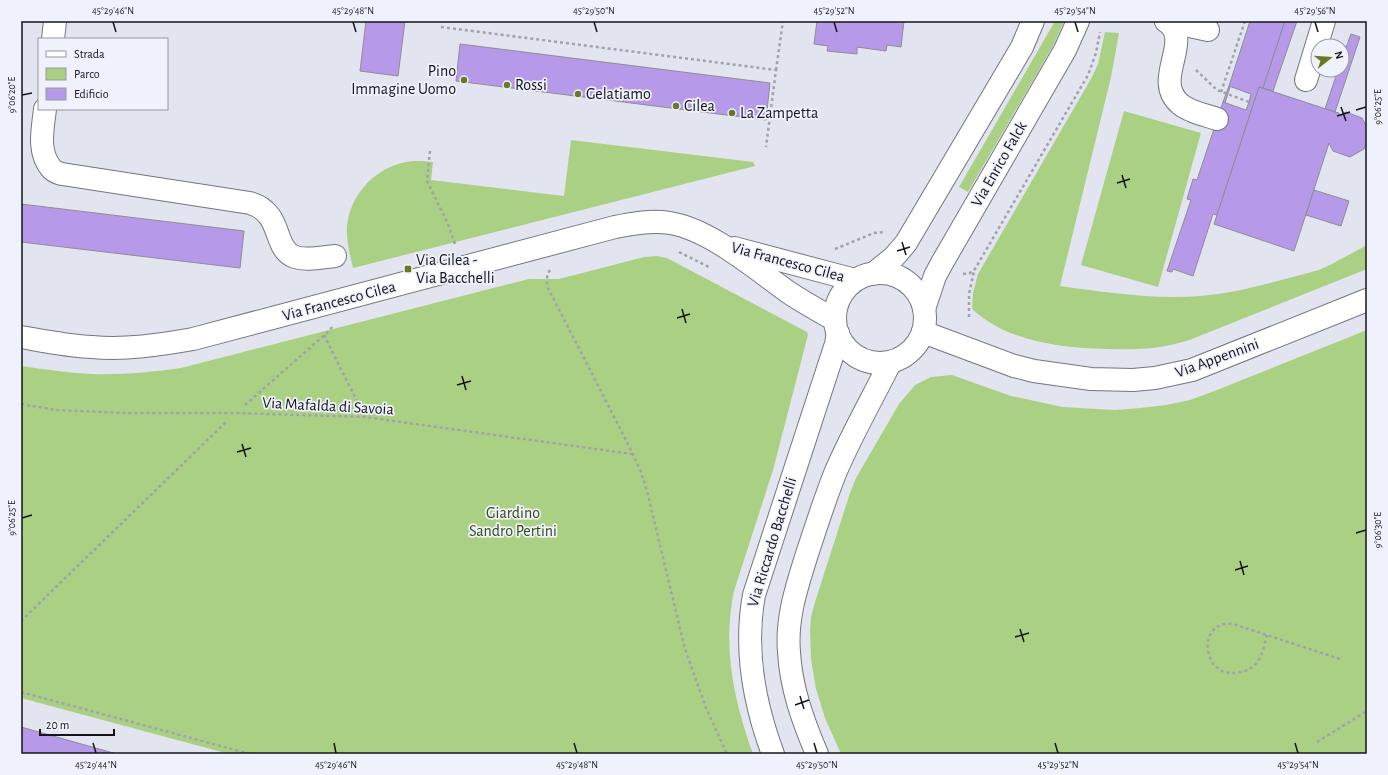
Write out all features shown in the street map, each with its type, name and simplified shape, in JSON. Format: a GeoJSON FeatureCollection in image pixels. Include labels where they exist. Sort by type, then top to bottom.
{"type":"FeatureCollection","features":[{"type":"Feature","properties":{"kind":"street"},"geometry":{"type":"LineString","coordinates":[[53,38],[55,21]]}},
{"type":"Feature","properties":{"kind":"street"},"geometry":{"type":"LineString","coordinates":[[864,277],[890,274],[906,281],[918,293],[924,309],[925,324],[923,332],[916,346],[911,352],[898,360],[873,363],[864,361],[850,352],[844,345],[837,327],[837,305],[840,298],[864,277],[894,257],[906,243],[1022,47],[1033,21]]}},
{"type":"Feature","properties":{"kind":"street","name":"Via Enrico Falck"},"geometry":{"type":"LineString","coordinates":[[924,309],[942,263],[1065,50],[1078,21]]}},
{"type":"Feature","properties":{"kind":"street"},"geometry":{"type":"LineString","coordinates":[[1166,21],[1208,30]]}},
{"type":"Feature","properties":{"kind":"street"},"geometry":{"type":"LineString","coordinates":[[1166,21],[1173,26],[1175,31],[1176,45],[1169,81],[1171,91],[1175,99],[1187,108],[1217,119]]}},
{"type":"Feature","properties":{"kind":"street"},"geometry":{"type":"LineString","coordinates":[[1306,80],[1324,21]]}},
{"type":"Feature","properties":{"kind":"street"},"geometry":{"type":"LineString","coordinates":[[45,110],[41,145],[44,156],[51,168],[62,174],[255,204],[268,212],[286,251],[294,256],[303,258],[335,256]]}},
{"type":"Feature","properties":{"kind":"street","name":"Via Francesco Cilea"},"geometry":{"type":"LineString","coordinates":[[21,337],[91,347],[116,348],[141,347],[193,339],[236,329],[616,227],[640,222],[662,222],[679,225],[722,244],[864,277]]}},
{"type":"Feature","properties":{"kind":"street","name":"Via Francesco Cilea"},"geometry":{"type":"LineString","coordinates":[[722,244],[837,327]]}},
{"type":"Feature","properties":{"kind":"street","name":"Via Appennini"},"geometry":{"type":"LineString","coordinates":[[923,332],[1014,366],[1034,371],[1091,379],[1133,380],[1154,378],[1192,370],[1367,300]]}},
{"type":"Feature","properties":{"kind":"street","name":"Via Riccardo Bacchelli"},"geometry":{"type":"LineString","coordinates":[[773,754],[761,715],[754,685],[751,661],[751,614],[754,595],[836,344],[837,327]]}},
{"type":"Feature","properties":{"kind":"street"},"geometry":{"type":"LineString","coordinates":[[817,754],[798,704],[792,675],[788,630],[791,611],[795,591],[830,488],[845,453],[890,362]]}},
{"type":"Feature","properties":{"kind":"path"},"geometry":{"type":"LineString","coordinates":[[766,147],[783,21]]}},
{"type":"Feature","properties":{"kind":"path"},"geometry":{"type":"LineString","coordinates":[[1221,92],[1245,21]]}},
{"type":"Feature","properties":{"kind":"path"},"geometry":{"type":"LineString","coordinates":[[441,27],[776,70]]}},
{"type":"Feature","properties":{"kind":"path"},"geometry":{"type":"LineString","coordinates":[[969,317],[969,294],[975,269],[1088,75],[1096,53],[1101,30]]}},
{"type":"Feature","properties":{"kind":"path"},"geometry":{"type":"LineString","coordinates":[[1176,45],[1185,60],[1214,88],[1249,102]]}},
{"type":"Feature","properties":{"kind":"path"},"geometry":{"type":"LineString","coordinates":[[430,151],[427,182],[448,224],[456,247]]}},
{"type":"Feature","properties":{"kind":"path"},"geometry":{"type":"LineString","coordinates":[[834,250],[874,233],[888,233]]}},
{"type":"Feature","properties":{"kind":"path"},"geometry":{"type":"LineString","coordinates":[[675,250],[712,269]]}},
{"type":"Feature","properties":{"kind":"path"},"geometry":{"type":"LineString","coordinates":[[552,267],[547,275],[546,281],[549,290],[632,454],[647,491],[685,649],[703,702],[727,754]]}},
{"type":"Feature","properties":{"kind":"path"},"geometry":{"type":"LineString","coordinates":[[958,272],[964,274],[972,272],[975,269]]}},
{"type":"Feature","properties":{"kind":"path"},"geometry":{"type":"LineString","coordinates":[[245,404],[332,328],[332,322]]}},
{"type":"Feature","properties":{"kind":"path"},"geometry":{"type":"LineString","coordinates":[[324,335],[365,417]]}},
{"type":"Feature","properties":{"kind":"path","name":"Via Mafalda di Savoia"},"geometry":{"type":"LineString","coordinates":[[21,404],[72,411],[126,413],[236,413],[365,417],[632,454]]}},
{"type":"Feature","properties":{"kind":"path"},"geometry":{"type":"LineString","coordinates":[[21,620],[226,422]]}},
{"type":"Feature","properties":{"kind":"path"},"geometry":{"type":"LineString","coordinates":[[1267,635],[1258,660],[1246,671],[1232,674],[1219,670],[1214,666],[1210,658],[1208,650],[1210,635],[1218,625],[1228,623],[1233,624],[1267,635],[1340,659]]}},
{"type":"Feature","properties":{"kind":"path"},"geometry":{"type":"LineString","coordinates":[[21,692],[250,754]]}},
{"type":"Feature","properties":{"kind":"path"},"geometry":{"type":"LineString","coordinates":[[1317,742],[1367,711]]}},
{"type":"Feature","properties":{"kind":"green space"},"geometry":{"type":"Polygon","coordinates":[[[1055,21],[1064,21],[1054,44],[968,192],[959,187],[1055,21]]]}},
{"type":"Feature","properties":{"kind":"green space"},"geometry":{"type":"Polygon","coordinates":[[[1105,32],[1119,33],[1111,77],[1060,286],[1112,293],[1165,297],[1200,296],[1230,292],[1260,286],[1319,270],[1367,245],[1367,269],[1192,339],[1171,345],[1150,348],[1089,348],[1053,345],[1018,336],[1002,329],[986,320],[972,309],[973,293],[978,274],[1092,77],[1098,64],[1105,32]]]}},
{"type":"Feature","properties":{"kind":"green space"},"geometry":{"type":"Polygon","coordinates":[[[1124,111],[1201,133],[1158,287],[1081,265],[1124,111]]]}},
{"type":"Feature","properties":{"kind":"green space"},"geometry":{"type":"Polygon","coordinates":[[[571,140],[753,162],[755,166],[353,268],[348,247],[347,226],[353,204],[358,195],[373,178],[391,166],[406,162],[433,162],[431,180],[564,196],[571,140]]]}},
{"type":"Feature","properties":{"kind":"green space","name":"Giardino Sandro Pertini"},"geometry":{"type":"Polygon","coordinates":[[[657,256],[667,258],[807,332],[808,335],[773,470],[734,591],[731,612],[729,633],[735,694],[753,754],[229,754],[21,698],[21,366],[92,374],[136,373],[181,368],[529,279],[559,279],[644,257],[657,256]]]}},
{"type":"Feature","properties":{"kind":"green space"},"geometry":{"type":"Polygon","coordinates":[[[1367,330],[1367,754],[841,754],[825,718],[816,689],[811,659],[811,617],[856,478],[899,404],[915,385],[931,377],[952,375],[1011,396],[1063,407],[1115,410],[1166,405],[1190,400],[1217,390],[1367,330]]]}},
{"type":"Feature","properties":{"kind":"building"},"geometry":{"type":"Polygon","coordinates":[[[366,21],[405,21],[398,76],[360,71],[366,21]]]}},
{"type":"Feature","properties":{"kind":"building"},"geometry":{"type":"Polygon","coordinates":[[[817,21],[904,21],[901,47],[887,45],[886,51],[857,47],[857,54],[827,51],[828,46],[814,44],[817,21]]]}},
{"type":"Feature","properties":{"kind":"building"},"geometry":{"type":"Polygon","coordinates":[[[1250,21],[1285,21],[1263,88],[1259,87],[1217,215],[1213,214],[1193,276],[1173,269],[1172,272],[1167,271],[1191,200],[1187,199],[1193,179],[1197,180],[1223,102],[1246,110],[1249,102],[1251,94],[1229,86],[1250,21]]]}},
{"type":"Feature","properties":{"kind":"building"},"geometry":{"type":"Polygon","coordinates":[[[1285,21],[1297,21],[1273,91],[1263,88],[1285,21]]]}},
{"type":"Feature","properties":{"kind":"building"},"geometry":{"type":"Polygon","coordinates":[[[1351,34],[1360,37],[1350,67],[1350,38],[1351,34]]]}},
{"type":"Feature","properties":{"kind":"building"},"geometry":{"type":"Polygon","coordinates":[[[460,44],[770,83],[766,120],[456,81],[460,44]]]}},
{"type":"Feature","properties":{"kind":"building"},"geometry":{"type":"Polygon","coordinates":[[[1335,78],[1346,78],[1335,112],[1325,109],[1335,78]]]}},
{"type":"Feature","properties":{"kind":"building"},"geometry":{"type":"Polygon","coordinates":[[[1229,86],[1230,87],[1225,103],[1223,102],[1229,86]]]}},
{"type":"Feature","properties":{"kind":"building"},"geometry":{"type":"Polygon","coordinates":[[[1259,87],[1339,113],[1338,116],[1346,112],[1362,118],[1367,127],[1367,141],[1364,149],[1350,157],[1333,151],[1329,143],[1294,251],[1214,224],[1259,87]]]}},
{"type":"Feature","properties":{"kind":"building"},"geometry":{"type":"Polygon","coordinates":[[[1314,190],[1349,201],[1341,226],[1306,215],[1314,190]]]}},
{"type":"Feature","properties":{"kind":"building"},"geometry":{"type":"Polygon","coordinates":[[[21,204],[244,231],[240,268],[21,242],[21,204]]]}},
{"type":"Feature","properties":{"kind":"building"},"geometry":{"type":"Polygon","coordinates":[[[21,727],[117,754],[21,754],[21,727]]]}},
{"type":"Feature","properties":{"kind":"place","name":"Pino Immagine Uomo"},"geometry":{"type":"Point","coordinates":[464,80]}},
{"type":"Feature","properties":{"kind":"place","name":"Rossi"},"geometry":{"type":"Point","coordinates":[507,85]}},
{"type":"Feature","properties":{"kind":"place","name":"Gelatiamo"},"geometry":{"type":"Point","coordinates":[578,94]}},
{"type":"Feature","properties":{"kind":"place","name":"Cilea"},"geometry":{"type":"Point","coordinates":[676,106]}},
{"type":"Feature","properties":{"kind":"place","name":"La Zampetta"},"geometry":{"type":"Point","coordinates":[732,113]}},
{"type":"Feature","properties":{"kind":"place","name":"Via Cilea - Via Bacchelli"},"geometry":{"type":"Point","coordinates":[408,269]}}]}
